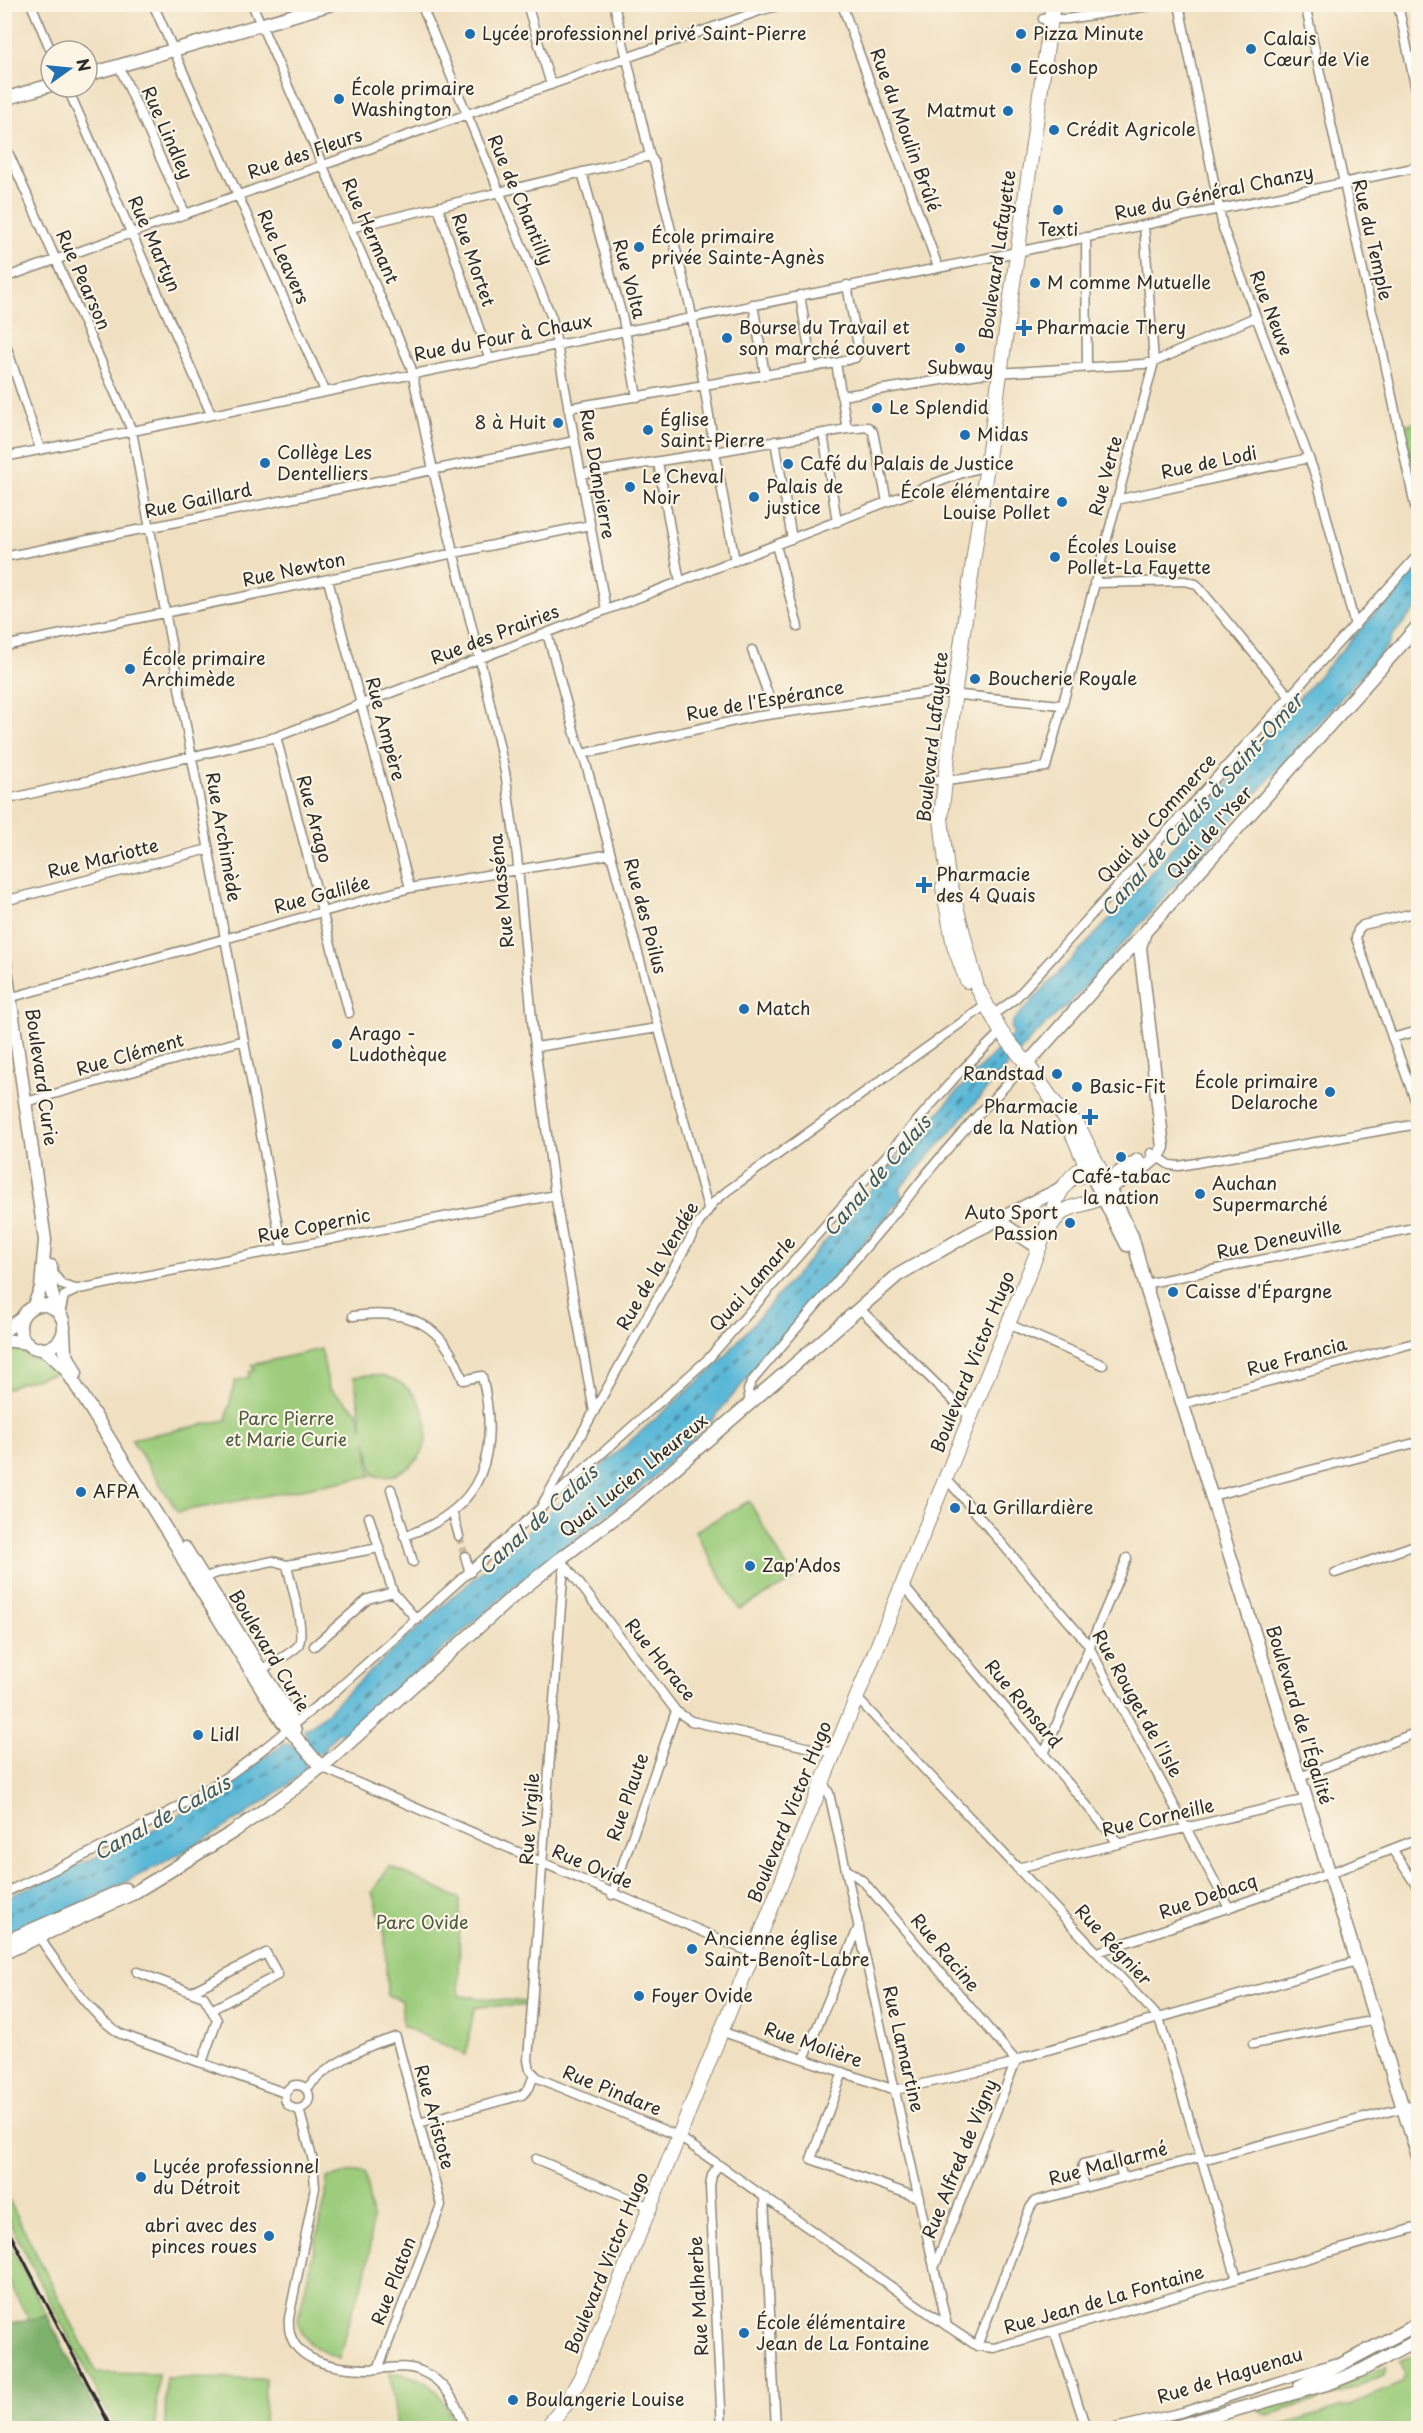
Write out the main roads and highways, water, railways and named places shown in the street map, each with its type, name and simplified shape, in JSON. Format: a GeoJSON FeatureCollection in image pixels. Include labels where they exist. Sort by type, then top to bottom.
{"type":"FeatureCollection","features":[{"type":"Feature","properties":{"kind":"main road","name":"Boulevard Lafayette"},"geometry":{"type":"LineString","coordinates":[[1045,4],[1047,20]]}},
{"type":"Feature","properties":{"kind":"main road","name":"Boulevard Lafayette"},"geometry":{"type":"LineString","coordinates":[[1027,1064],[986,1012],[962,970],[947,914],[935,832],[951,693],[995,373],[1047,20],[1053,4]]}},
{"type":"Feature","properties":{"kind":"main road","name":"Boulevard de l'Égalité"},"geometry":{"type":"LineString","coordinates":[[1027,1064],[1066,1119],[1099,1183]]}},
{"type":"Feature","properties":{"kind":"main road","name":"Boulevard de l'Égalité"},"geometry":{"type":"LineString","coordinates":[[1027,1064],[1051,1084],[1071,1112],[1099,1183]]}},
{"type":"Feature","properties":{"kind":"main road","name":"Boulevard Victor Hugo"},"geometry":{"type":"LineString","coordinates":[[548,2428],[566,2404],[577,2384],[1041,1244],[1056,1199],[1066,1182],[1099,1183]]}},
{"type":"Feature","properties":{"kind":"main road","name":"Boulevard Victor Hugo"},"geometry":{"type":"LineString","coordinates":[[1041,1244],[1059,1214],[1099,1183]]}},
{"type":"Feature","properties":{"kind":"water"},"geometry":{"type":"Polygon","coordinates":[[[1418,565],[1418,606],[1392,636],[1389,644],[1081,991],[1028,1042],[996,1078],[900,1188],[902,1198],[709,1423],[648,1482],[509,1591],[349,1732],[338,1733],[325,1746],[323,1757],[317,1751],[304,1762],[306,1768],[304,1772],[270,1798],[198,1844],[122,1884],[5,1938],[4,1899],[146,1834],[206,1798],[284,1744],[293,1747],[306,1738],[304,1728],[308,1728],[323,1716],[457,1593],[718,1364],[953,1096],[1014,1033],[1011,1029],[1013,1021],[1110,919],[1219,795],[1282,717],[1418,565]]]}},
{"type":"Feature","properties":{"kind":"tunnel"},"geometry":{"type":"LineString","coordinates":[[459,1536],[465,1556]]}},
{"type":"Feature","properties":{"kind":"railway"},"geometry":{"type":"LineString","coordinates":[[4,2222],[111,2428]]}},
{"type":"Feature","properties":{"kind":"place","name":"Lycée professionnel privé Saint-Pierre"},"geometry":{"type":"Point","coordinates":[470,34]}},
{"type":"Feature","properties":{"kind":"place","name":"Pizza Minute"},"geometry":{"type":"Point","coordinates":[1021,34]}},
{"type":"Feature","properties":{"kind":"place","name":"Calais Cœur de Vie"},"geometry":{"type":"Point","coordinates":[1251,49]}},
{"type":"Feature","properties":{"kind":"place","name":"Ecoshop"},"geometry":{"type":"Point","coordinates":[1016,68]}},
{"type":"Feature","properties":{"kind":"place","name":"École primaire Washington"},"geometry":{"type":"Point","coordinates":[339,99]}},
{"type":"Feature","properties":{"kind":"place","name":"Matmut"},"geometry":{"type":"Point","coordinates":[1008,111]}},
{"type":"Feature","properties":{"kind":"place","name":"Crédit Agricole"},"geometry":{"type":"Point","coordinates":[1054,130]}},
{"type":"Feature","properties":{"kind":"place","name":"Texti"},"geometry":{"type":"Point","coordinates":[1058,210]}},
{"type":"Feature","properties":{"kind":"place","name":"École primaire privée Sainte-Agnès"},"geometry":{"type":"Point","coordinates":[639,247]}},
{"type":"Feature","properties":{"kind":"place","name":"M comme Mutuelle"},"geometry":{"type":"Point","coordinates":[1035,283]}},
{"type":"Feature","properties":{"kind":"place","name":"Pharmacie Thery"},"geometry":{"type":"Point","coordinates":[1024,328]}},
{"type":"Feature","properties":{"kind":"place","name":"Bourse du Travail et son marché couvert"},"geometry":{"type":"Point","coordinates":[727,338]}},
{"type":"Feature","properties":{"kind":"place","name":"Subway"},"geometry":{"type":"Point","coordinates":[960,348]}},
{"type":"Feature","properties":{"kind":"place","name":"Le Splendid"},"geometry":{"type":"Point","coordinates":[877,408]}},
{"type":"Feature","properties":{"kind":"place","name":"8 à Huit"},"geometry":{"type":"Point","coordinates":[558,423]}},
{"type":"Feature","properties":{"kind":"place","name":"Église Saint-Pierre"},"geometry":{"type":"Point","coordinates":[648,430]}},
{"type":"Feature","properties":{"kind":"place","name":"Midas"},"geometry":{"type":"Point","coordinates":[965,435]}},
{"type":"Feature","properties":{"kind":"place","name":"Collège Les Dentelliers"},"geometry":{"type":"Point","coordinates":[265,463]}},
{"type":"Feature","properties":{"kind":"place","name":"Café du Palais de Justice"},"geometry":{"type":"Point","coordinates":[788,464]}},
{"type":"Feature","properties":{"kind":"place","name":"Le Cheval Noir"},"geometry":{"type":"Point","coordinates":[630,487]}},
{"type":"Feature","properties":{"kind":"place","name":"Palais de justice"},"geometry":{"type":"Point","coordinates":[754,497]}},
{"type":"Feature","properties":{"kind":"place","name":"École élémentaire Louise Pollet"},"geometry":{"type":"Point","coordinates":[1062,502]}},
{"type":"Feature","properties":{"kind":"place","name":"Écoles Louise Pollet-La Fayette"},"geometry":{"type":"Point","coordinates":[1055,557]}},
{"type":"Feature","properties":{"kind":"place","name":"École primaire Archimède"},"geometry":{"type":"Point","coordinates":[130,669]}},
{"type":"Feature","properties":{"kind":"place","name":"Boucherie Royale"},"geometry":{"type":"Point","coordinates":[975,679]}},
{"type":"Feature","properties":{"kind":"place","name":"Pharmacie des 4 Quais"},"geometry":{"type":"Point","coordinates":[924,885]}},
{"type":"Feature","properties":{"kind":"place","name":"Match"},"geometry":{"type":"Point","coordinates":[744,1009]}},
{"type":"Feature","properties":{"kind":"place","name":"Arago - Ludothèque"},"geometry":{"type":"Point","coordinates":[337,1044]}},
{"type":"Feature","properties":{"kind":"place","name":"Randstad"},"geometry":{"type":"Point","coordinates":[1057,1074]}},
{"type":"Feature","properties":{"kind":"place","name":"Basic-Fit"},"geometry":{"type":"Point","coordinates":[1077,1087]}},
{"type":"Feature","properties":{"kind":"place","name":"École primaire Delaroche"},"geometry":{"type":"Point","coordinates":[1330,1092]}},
{"type":"Feature","properties":{"kind":"place","name":"Pharmacie de la Nation"},"geometry":{"type":"Point","coordinates":[1090,1117]}},
{"type":"Feature","properties":{"kind":"place","name":"Café-tabac la nation"},"geometry":{"type":"Point","coordinates":[1121,1157]}},
{"type":"Feature","properties":{"kind":"place","name":"Auchan Supermarché"},"geometry":{"type":"Point","coordinates":[1200,1194]}},
{"type":"Feature","properties":{"kind":"place","name":"Auto Sport Passion"},"geometry":{"type":"Point","coordinates":[1070,1223]}},
{"type":"Feature","properties":{"kind":"place","name":"Caisse d'Épargne"},"geometry":{"type":"Point","coordinates":[1173,1292]}},
{"type":"Feature","properties":{"kind":"place","name":"AFPA"},"geometry":{"type":"Point","coordinates":[81,1492]}},
{"type":"Feature","properties":{"kind":"place","name":"La Grillardière"},"geometry":{"type":"Point","coordinates":[955,1508]}},
{"type":"Feature","properties":{"kind":"place","name":"Zap'Ados"},"geometry":{"type":"Point","coordinates":[750,1566]}},
{"type":"Feature","properties":{"kind":"place","name":"Lidl"},"geometry":{"type":"Point","coordinates":[198,1735]}},
{"type":"Feature","properties":{"kind":"place","name":"Ancienne église Saint-Benoît-Labre"},"geometry":{"type":"Point","coordinates":[692,1949]}},
{"type":"Feature","properties":{"kind":"place","name":"Foyer Ovide"},"geometry":{"type":"Point","coordinates":[639,1996]}},
{"type":"Feature","properties":{"kind":"place","name":"Lycée professionnel du Détroit"},"geometry":{"type":"Point","coordinates":[141,2177]}},
{"type":"Feature","properties":{"kind":"place","name":"abri avec des pinces roues"},"geometry":{"type":"Point","coordinates":[269,2236]}},
{"type":"Feature","properties":{"kind":"place","name":"École élémentaire Jean de La Fontaine"},"geometry":{"type":"Point","coordinates":[744,2333]}},
{"type":"Feature","properties":{"kind":"place","name":"Boulangerie Louise"},"geometry":{"type":"Point","coordinates":[513,2400]}},
{"type":"Feature","properties":{"kind":"water label","name":"Canal de Calais à Saint-Omer"},"geometry":{"type":"Point","coordinates":[1202,805]}},
{"type":"Feature","properties":{"kind":"water label","name":"Canal de Calais"},"geometry":{"type":"Point","coordinates":[877,1176]}},
{"type":"Feature","properties":{"kind":"water label","name":"Canal de Calais"},"geometry":{"type":"Point","coordinates":[538,1520]}},
{"type":"Feature","properties":{"kind":"water label","name":"Canal de Calais"},"geometry":{"type":"Point","coordinates":[162,1818]}},
{"type":"Feature","properties":{"kind":"park label","name":"Parc Pierre et Marie Curie"},"geometry":{"type":"Point","coordinates":[286,1429]}},
{"type":"Feature","properties":{"kind":"park label","name":"Parc Ovide"},"geometry":{"type":"Point","coordinates":[422,1923]}}]}
